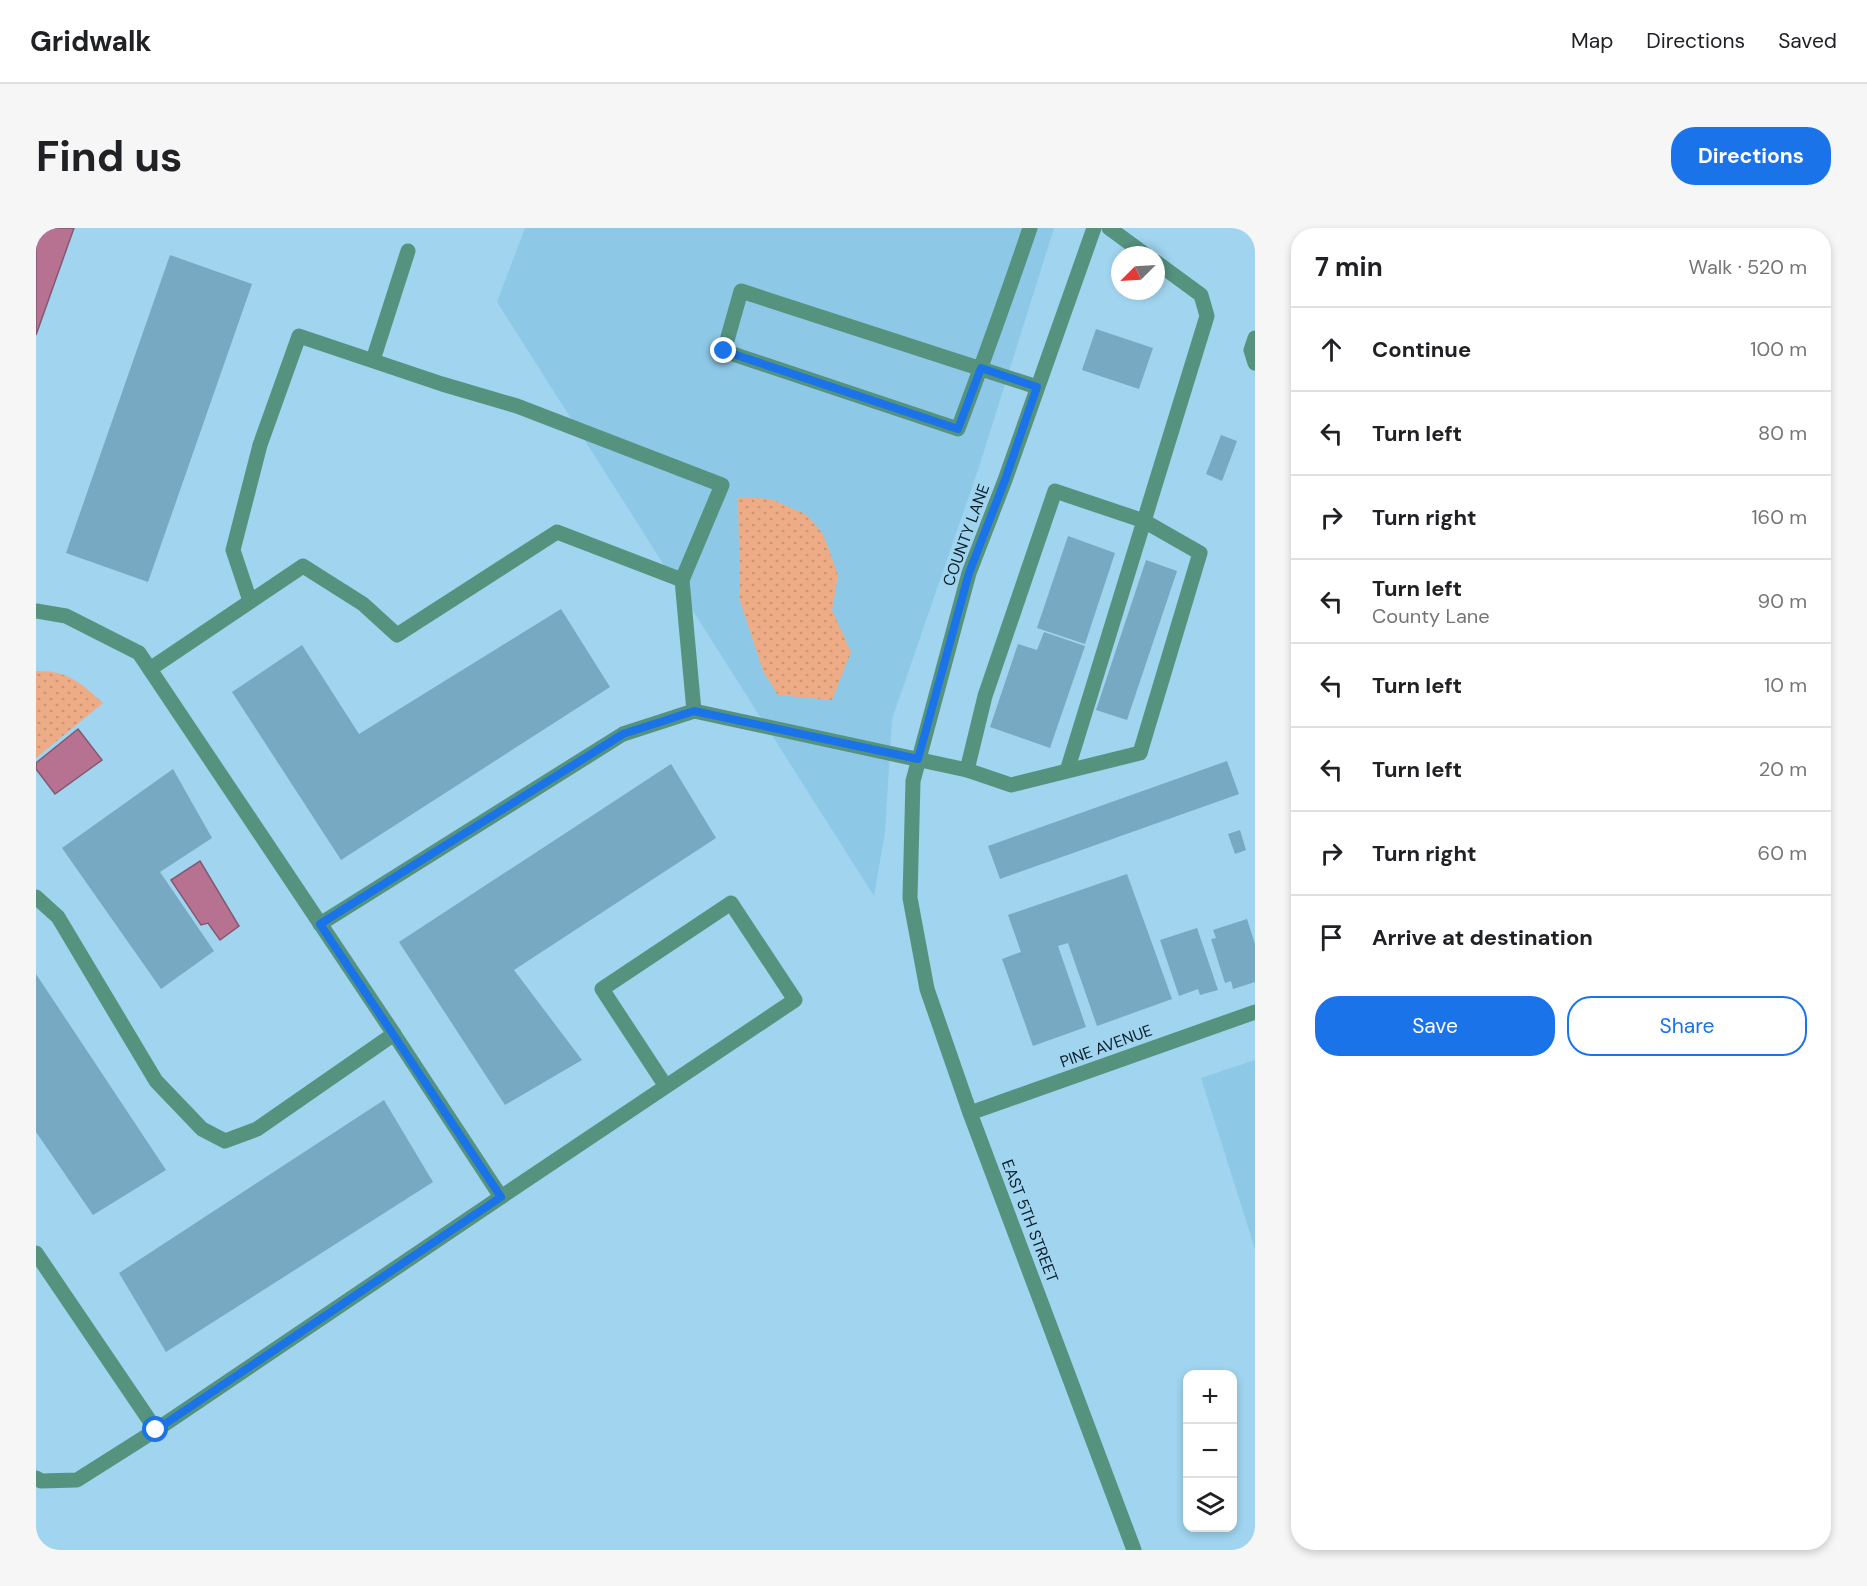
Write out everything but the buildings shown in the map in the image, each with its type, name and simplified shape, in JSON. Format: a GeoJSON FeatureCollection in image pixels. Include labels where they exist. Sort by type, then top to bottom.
{"type":"FeatureCollection","features":[{"type":"Feature","properties":{"kind":"street"},"geometry":{"type":"LineString","coordinates":[[1030,228],[981,368],[958,429],[724,351],[741,291],[981,368],[1037,387]]}},
{"type":"Feature","properties":{"kind":"street","name":"COUNTY LANE"},"geometry":{"type":"LineString","coordinates":[[910,898],[913,781],[969,573],[1005,480],[1094,228]]}},
{"type":"Feature","properties":{"kind":"street"},"geometry":{"type":"LineString","coordinates":[[1109,228],[1134,246]]}},
{"type":"Feature","properties":{"kind":"street"},"geometry":{"type":"LineString","coordinates":[[373,360],[408,251]]}},
{"type":"Feature","properties":{"kind":"street"},"geometry":{"type":"LineString","coordinates":[[1067,771],[1207,316],[1201,295],[1165,269]]}},
{"type":"Feature","properties":{"kind":"street"},"geometry":{"type":"LineString","coordinates":[[250,601],[232,550],[260,445],[299,336],[442,384],[517,406],[722,485],[682,580],[694,711]]}},
{"type":"Feature","properties":{"kind":"street"},"geometry":{"type":"LineString","coordinates":[[1255,338],[1251,350],[1255,363]]}},
{"type":"Feature","properties":{"kind":"street"},"geometry":{"type":"LineString","coordinates":[[320,924],[623,734],[694,711],[967,770],[1011,785],[1140,753],[1200,553],[1144,521],[1055,491],[985,696],[967,770]]}},
{"type":"Feature","properties":{"kind":"street"},"geometry":{"type":"LineString","coordinates":[[150,669],[303,566],[363,604],[397,636],[557,532],[682,580]]}},
{"type":"Feature","properties":{"kind":"street"},"geometry":{"type":"LineString","coordinates":[[36,611],[66,616],[139,653],[501,1197]]}},
{"type":"Feature","properties":{"kind":"street"},"geometry":{"type":"LineString","coordinates":[[36,897],[58,916],[156,1081],[201,1129],[225,1141],[256,1129],[394,1034]]}},
{"type":"Feature","properties":{"kind":"street","name":"EAST 5TH STREET"},"geometry":{"type":"LineString","coordinates":[[910,898],[927,988],[970,1113],[1134,1550]]}},
{"type":"Feature","properties":{"kind":"street"},"geometry":{"type":"LineString","coordinates":[[36,1478],[40,1481],[77,1480],[156,1430],[665,1085],[795,1000],[731,903],[602,989],[665,1085]]}},
{"type":"Feature","properties":{"kind":"street","name":"PINE AVENUE"},"geometry":{"type":"LineString","coordinates":[[970,1113],[1255,1012]]}},
{"type":"Feature","properties":{"kind":"street"},"geometry":{"type":"LineString","coordinates":[[36,1253],[156,1430]]}},
{"type":"Feature","properties":{"kind":"shaded area"},"geometry":{"type":"Polygon","coordinates":[[[36,228],[74,228],[36,335],[36,228]]]}},
{"type":"Feature","properties":{"kind":"shaded area"},"geometry":{"type":"Polygon","coordinates":[[[525,228],[1054,228],[979,467],[892,719],[885,832],[874,896],[497,302],[525,228]]]}},
{"type":"Feature","properties":{"kind":"shaded area"},"geometry":{"type":"Polygon","coordinates":[[[738,497],[771,499],[807,515],[823,534],[838,575],[832,610],[851,652],[832,700],[778,695],[763,671],[740,601],[738,497]]]}},
{"type":"Feature","properties":{"kind":"shaded area"},"geometry":{"type":"Polygon","coordinates":[[[36,671],[65,675],[88,689],[103,703],[36,758],[36,671]]]}},
{"type":"Feature","properties":{"kind":"shaded area"},"geometry":{"type":"Polygon","coordinates":[[[78,729],[102,760],[55,794],[36,769],[36,763],[78,729]]]}},
{"type":"Feature","properties":{"kind":"shaded area"},"geometry":{"type":"Polygon","coordinates":[[[200,861],[239,926],[220,940],[208,923],[201,925],[171,880],[200,861]]]}},
{"type":"Feature","properties":{"kind":"shaded area"},"geometry":{"type":"Polygon","coordinates":[[[1255,1060],[1255,1249],[1201,1078],[1255,1060]]]}},
{"type":"Feature","properties":{"kind":"route"},"geometry":{"type":"LineString","coordinates":[[156,1430],[501,1197],[320,924],[623,734],[694,711],[918,759],[969,573],[1005,480],[1037,387],[981,368],[958,429],[724,351]]}}]}
